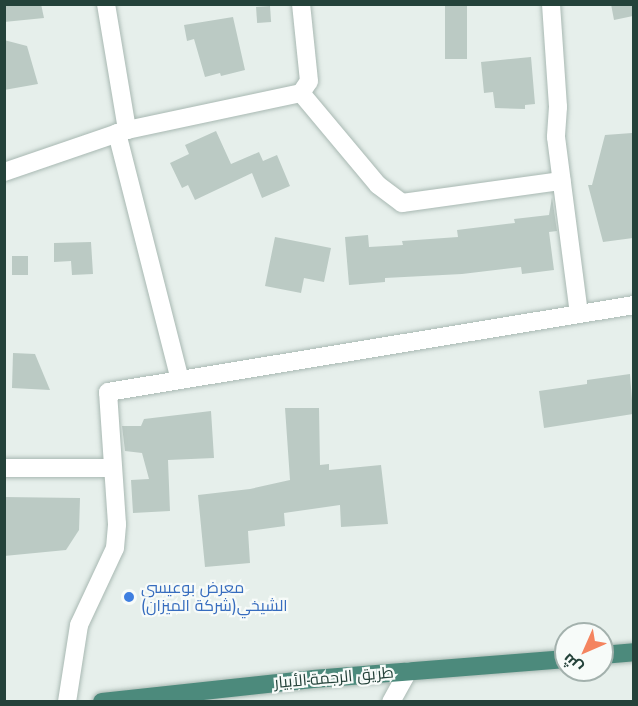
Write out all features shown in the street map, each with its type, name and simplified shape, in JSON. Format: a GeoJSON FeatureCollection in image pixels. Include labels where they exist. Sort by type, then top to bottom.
{"type":"FeatureCollection","features":[{"type":"Feature","properties":{"kind":"highway"},"geometry":{"type":"LineString","coordinates":[[614,653],[633,651]]}},
{"type":"Feature","properties":{"kind":"highway","name":"طريق الرجمة-الأبيار"},"geometry":{"type":"LineString","coordinates":[[102,702],[408,671],[554,659]]}},
{"type":"Feature","properties":{"kind":"street"},"geometry":{"type":"LineString","coordinates":[[106,4],[122,132],[180,380]]}},
{"type":"Feature","properties":{"kind":"street"},"geometry":{"type":"LineString","coordinates":[[4,172],[122,132],[301,93],[309,81],[301,4]]}},
{"type":"Feature","properties":{"kind":"street"},"geometry":{"type":"LineString","coordinates":[[551,4],[558,107],[556,137],[579,313]]}},
{"type":"Feature","properties":{"kind":"street"},"geometry":{"type":"LineString","coordinates":[[301,93],[378,185],[402,203],[561,181]]}},
{"type":"Feature","properties":{"kind":"street"},"geometry":{"type":"LineString","coordinates":[[67,702],[79,626],[115,548],[117,524],[111,468],[108,392],[633,305]]}},
{"type":"Feature","properties":{"kind":"street"},"geometry":{"type":"LineString","coordinates":[[4,468],[111,468]]}},
{"type":"Feature","properties":{"kind":"street"},"geometry":{"type":"LineString","coordinates":[[391,702],[408,671]]}},
{"type":"Feature","properties":{"kind":"building"},"geometry":{"type":"Polygon","coordinates":[[[4,4],[41,4],[44,18],[4,22],[4,4]]]}},
{"type":"Feature","properties":{"kind":"building"},"geometry":{"type":"Polygon","coordinates":[[[445,4],[467,4],[467,59],[445,59],[445,4]]]}},
{"type":"Feature","properties":{"kind":"building"},"geometry":{"type":"Polygon","coordinates":[[[611,4],[633,4],[633,16],[614,20],[611,4]]]}},
{"type":"Feature","properties":{"kind":"building"},"geometry":{"type":"Polygon","coordinates":[[[270,6],[271,22],[257,23],[256,7],[270,6]]]}},
{"type":"Feature","properties":{"kind":"building"},"geometry":{"type":"Polygon","coordinates":[[[233,17],[245,70],[205,77],[194,39],[187,41],[184,25],[233,17]]]}},
{"type":"Feature","properties":{"kind":"building"},"geometry":{"type":"Polygon","coordinates":[[[4,40],[27,46],[38,84],[4,90],[4,40]]]}},
{"type":"Feature","properties":{"kind":"building"},"geometry":{"type":"Polygon","coordinates":[[[531,57],[535,104],[525,105],[525,109],[495,108],[493,92],[484,93],[481,62],[531,57]]]}},
{"type":"Feature","properties":{"kind":"building"},"geometry":{"type":"Polygon","coordinates":[[[216,131],[231,164],[259,152],[263,161],[277,155],[290,186],[262,198],[252,173],[195,200],[188,185],[182,188],[170,163],[189,154],[185,145],[216,131]]]}},
{"type":"Feature","properties":{"kind":"building"},"geometry":{"type":"Polygon","coordinates":[[[632,133],[633,238],[603,242],[588,185],[592,185],[605,135],[632,133]]]}},
{"type":"Feature","properties":{"kind":"building"},"geometry":{"type":"Polygon","coordinates":[[[552,197],[557,231],[549,232],[554,270],[522,274],[521,267],[462,274],[385,278],[385,282],[349,285],[345,237],[368,235],[369,247],[403,245],[402,241],[458,237],[457,230],[515,223],[514,219],[549,215],[552,197]]]}},
{"type":"Feature","properties":{"kind":"building"},"geometry":{"type":"Polygon","coordinates":[[[275,237],[331,248],[324,282],[304,278],[301,293],[265,286],[275,237]]]}},
{"type":"Feature","properties":{"kind":"building"},"geometry":{"type":"Polygon","coordinates":[[[91,242],[93,274],[72,275],[71,261],[54,262],[54,243],[91,242]]]}},
{"type":"Feature","properties":{"kind":"building"},"geometry":{"type":"Polygon","coordinates":[[[12,256],[28,256],[28,275],[12,275],[12,256]]]}},
{"type":"Feature","properties":{"kind":"building"},"geometry":{"type":"Polygon","coordinates":[[[13,353],[35,354],[50,390],[12,388],[13,353]]]}},
{"type":"Feature","properties":{"kind":"building"},"geometry":{"type":"Polygon","coordinates":[[[630,374],[633,414],[544,428],[539,391],[587,384],[587,380],[630,374]]]}},
{"type":"Feature","properties":{"kind":"building"},"geometry":{"type":"Polygon","coordinates":[[[285,408],[319,408],[320,465],[329,464],[329,470],[381,465],[388,524],[341,527],[340,505],[284,513],[285,526],[248,531],[250,563],[205,567],[198,495],[250,489],[290,480],[285,408]]]}},
{"type":"Feature","properties":{"kind":"building"},"geometry":{"type":"Polygon","coordinates":[[[211,411],[214,458],[168,460],[170,511],[133,513],[131,480],[149,479],[142,453],[125,451],[122,426],[141,426],[144,419],[211,411]]]}},
{"type":"Feature","properties":{"kind":"building"},"geometry":{"type":"Polygon","coordinates":[[[4,497],[80,498],[79,530],[66,550],[4,556],[4,497]]]}},
{"type":"Feature","properties":{"kind":"place","name":"معرض بوعيسى الشيخي(شركة الميزان)"},"geometry":{"type":"Point","coordinates":[129,597]}}]}
